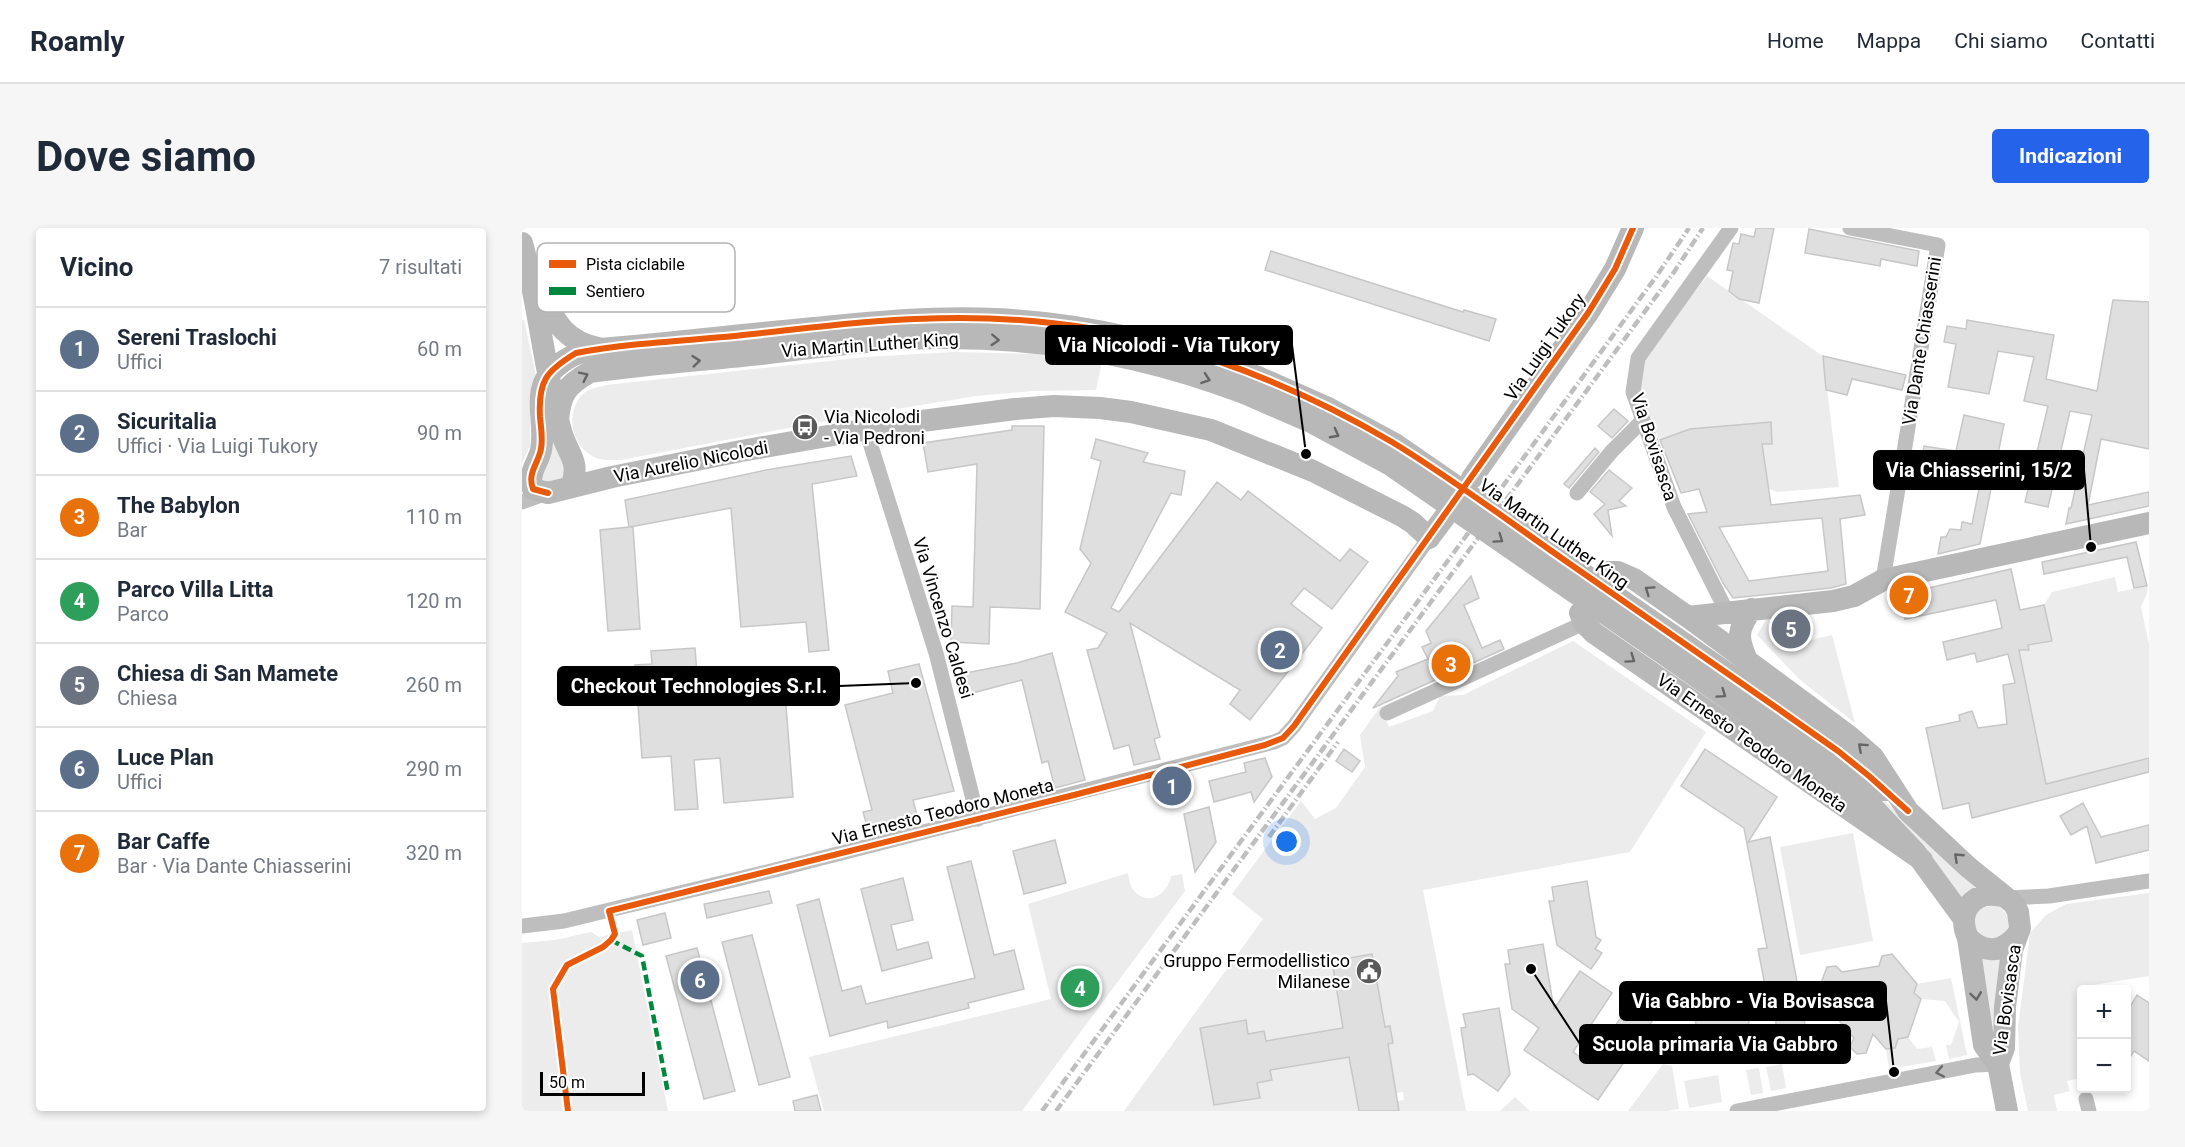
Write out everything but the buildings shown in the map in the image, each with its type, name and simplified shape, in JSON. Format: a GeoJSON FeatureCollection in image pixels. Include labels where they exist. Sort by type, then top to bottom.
{"type":"FeatureCollection","features":[{"type":"Feature","properties":{"kind":"street","name":"Via Luigi Tukory"},"geometry":{"type":"LineString","coordinates":[[1472,478],[1592,306],[1615,269],[1633,228]]}},
{"type":"Feature","properties":{"kind":"street","name":"Via Bovisasca"},"geometry":{"type":"LineString","coordinates":[[1727,612],[1674,507],[1633,392],[1636,363],[1731,228]]}},
{"type":"Feature","properties":{"kind":"street","name":"Via Dante Chiasserini"},"geometry":{"type":"LineString","coordinates":[[1850,228],[1938,245],[1883,580]]}},
{"type":"Feature","properties":{"kind":"street"},"geometry":{"type":"LineString","coordinates":[[522,243],[537,310]]}},
{"type":"Feature","properties":{"kind":"street"},"geometry":{"type":"LineString","coordinates":[[531,275],[537,287]]}},
{"type":"Feature","properties":{"kind":"street"},"geometry":{"type":"LineString","coordinates":[[537,312],[558,421],[564,442],[575,463],[575,475],[571,487]]}},
{"type":"Feature","properties":{"kind":"street"},"geometry":{"type":"LineString","coordinates":[[550,312],[563,331],[575,340],[602,349]]}},
{"type":"Feature","properties":{"kind":"street","name":"Via Martin Luther King"},"geometry":{"type":"LineString","coordinates":[[548,373],[576,353],[602,349],[899,320],[995,319],[1042,322],[1125,335],[1188,352],[1247,383],[1400,471],[1852,762],[1908,811]]}},
{"type":"Feature","properties":{"kind":"street","name":"Via Martin Luther King"},"geometry":{"type":"LineString","coordinates":[[558,421],[566,390],[572,383],[590,372],[912,339],[996,339],[1080,348],[1247,383]]}},
{"type":"Feature","properties":{"kind":"street"},"geometry":{"type":"LineString","coordinates":[[548,373],[542,385],[540,397],[543,437],[541,449],[530,475],[533,489],[548,493]]}},
{"type":"Feature","properties":{"kind":"street","name":"Via Aurelio Nicolodi"},"geometry":{"type":"LineString","coordinates":[[548,493],[612,477],[741,451],[866,430],[984,412],[1054,406],[1100,408],[1163,418],[1211,430],[1313,471],[1409,520],[1429,538]]}},
{"type":"Feature","properties":{"kind":"street"},"geometry":{"type":"LineString","coordinates":[[1577,494],[1612,451],[1642,420]]}},
{"type":"Feature","properties":{"kind":"street","name":"Via Vincenzo Caldesi"},"geometry":{"type":"LineString","coordinates":[[866,430],[936,653],[978,819]]}},
{"type":"Feature","properties":{"kind":"street"},"geometry":{"type":"LineString","coordinates":[[575,463],[612,477]]}},
{"type":"Feature","properties":{"kind":"street"},"geometry":{"type":"LineString","coordinates":[[522,502],[548,493]]}},
{"type":"Feature","properties":{"kind":"street"},"geometry":{"type":"LineString","coordinates":[[1429,538],[1444,518]]}},
{"type":"Feature","properties":{"kind":"street"},"geometry":{"type":"LineString","coordinates":[[1688,617],[1833,601],[1854,596],[1883,580],[2149,523]]}},
{"type":"Feature","properties":{"kind":"street","name":"Via Ernesto Teodoro Moneta"},"geometry":{"type":"LineString","coordinates":[[522,926],[564,921],[609,911],[978,819],[1265,745],[1283,738],[1294,726],[1429,538]]}},
{"type":"Feature","properties":{"kind":"street","name":"Via Bovisasca"},"geometry":{"type":"LineString","coordinates":[[1606,572],[1618,572],[1628,576],[1688,617],[1849,736],[1873,757],[1908,811],[2005,897],[2018,912],[2019,928],[2012,950],[2005,1007],[2004,1048],[1998,1064]]}},
{"type":"Feature","properties":{"kind":"street"},"geometry":{"type":"LineString","coordinates":[[1747,660],[1740,644],[1740,633],[1742,622],[1752,609]]}},
{"type":"Feature","properties":{"kind":"street","name":"Via Ernesto Teodoro Moneta"},"geometry":{"type":"LineString","coordinates":[[1387,713],[1582,618],[1604,640],[1922,860]]}},
{"type":"Feature","properties":{"kind":"street","name":"Via Martin Luther King"},"geometry":{"type":"LineString","coordinates":[[1680,653],[1844,781],[1883,816],[1922,860]]}},
{"type":"Feature","properties":{"kind":"street","name":"Via Bovisasca"},"geometry":{"type":"LineString","coordinates":[[1922,860],[1977,946],[1988,950],[2000,949],[2010,944],[2019,928]]}},
{"type":"Feature","properties":{"kind":"street"},"geometry":{"type":"LineString","coordinates":[[1966,929],[1966,911],[1977,898],[1994,894],[2005,897],[2049,896],[2149,881]]}},
{"type":"Feature","properties":{"kind":"street"},"geometry":{"type":"LineString","coordinates":[[2019,928],[2049,896]]}},
{"type":"Feature","properties":{"kind":"street","name":"Via Bovisasca"},"geometry":{"type":"LineString","coordinates":[[1966,929],[1984,1045],[1998,1064],[2007,1111]]}},
{"type":"Feature","properties":{"kind":"street"},"geometry":{"type":"LineString","coordinates":[[1737,1111],[1976,1065],[1998,1064]]}},
{"type":"Feature","properties":{"kind":"shaded area"},"geometry":{"type":"Polygon","coordinates":[[[1707,276],[1823,356],[1839,487],[1777,492],[1768,488],[1762,444],[1772,443],[1771,422],[1690,429],[1659,440],[1638,385],[1640,361],[1707,276]]]}},
{"type":"Feature","properties":{"kind":"shaded area"},"geometry":{"type":"Polygon","coordinates":[[[522,320],[524,320],[536,375],[530,396],[530,446],[522,463],[522,320]]]}},
{"type":"Feature","properties":{"kind":"shaded area"},"geometry":{"type":"Polygon","coordinates":[[[954,352],[1034,354],[1102,362],[1096,390],[1033,391],[976,396],[836,419],[621,460],[604,460],[587,452],[577,439],[572,424],[574,408],[582,394],[606,385],[866,357],[954,352]]]}},
{"type":"Feature","properties":{"kind":"shaded area"},"geometry":{"type":"Polygon","coordinates":[[[544,413],[568,466],[561,486],[540,479],[544,413]]]}},
{"type":"Feature","properties":{"kind":"shaded area"},"geometry":{"type":"Polygon","coordinates":[[[2115,577],[2118,592],[2147,586],[2147,594],[2141,607],[2149,644],[2149,757],[2046,784],[2020,650],[2029,650],[2028,646],[2052,641],[2044,605],[2052,592],[2115,577]]]}},
{"type":"Feature","properties":{"kind":"shaded area"},"geometry":{"type":"Polygon","coordinates":[[[1795,612],[1800,618],[1778,624],[1782,634],[1777,638],[1780,644],[1786,646],[1832,635],[1855,723],[1799,679],[1757,635],[1768,616],[1795,612]]]}},
{"type":"Feature","properties":{"kind":"shaded area"},"geometry":{"type":"Polygon","coordinates":[[[1573,641],[1706,732],[1630,852],[1423,890],[1466,1111],[1399,1111],[1397,1101],[1404,1100],[1403,1092],[1386,1095],[1396,1090],[1388,1044],[1393,1042],[1391,1026],[1385,1027],[1377,980],[1364,978],[1382,975],[1381,967],[1375,968],[1372,954],[1356,957],[1357,964],[1348,958],[1332,961],[1334,972],[1339,971],[1335,980],[1344,1034],[1268,1053],[1264,1032],[1248,1034],[1246,1020],[1200,1028],[1214,1105],[1259,1097],[1257,1083],[1272,1080],[1268,1060],[1286,1068],[1333,1060],[1348,1048],[1359,1111],[1124,1111],[1263,919],[1232,894],[1301,801],[1315,819],[1336,808],[1365,767],[1360,735],[1380,707],[1389,727],[1433,711],[1440,696],[1463,695],[1573,641]]]}},
{"type":"Feature","properties":{"kind":"shaded area"},"geometry":{"type":"Polygon","coordinates":[[[1680,652],[1876,793],[1980,888],[1961,902],[1680,652]]]}},
{"type":"Feature","properties":{"kind":"shaded area"},"geometry":{"type":"Polygon","coordinates":[[[1853,833],[1873,941],[1800,955],[1780,847],[1853,833]]]}},
{"type":"Feature","properties":{"kind":"shaded area"},"geometry":{"type":"Polygon","coordinates":[[[1128,873],[1133,890],[1147,898],[1158,896],[1166,888],[1171,876],[1182,874],[1185,891],[1022,1111],[824,1111],[809,1057],[1051,999],[1028,904],[1128,873]]]}},
{"type":"Feature","properties":{"kind":"shaded area"},"geometry":{"type":"Polygon","coordinates":[[[2149,893],[2149,976],[2093,985],[2077,985],[2077,1079],[2067,1081],[2070,1091],[2054,1095],[2057,1111],[2028,1111],[2020,1073],[2018,1027],[2030,933],[2046,915],[2066,904],[2149,893]]]}},
{"type":"Feature","properties":{"kind":"shaded area"},"geometry":{"type":"Polygon","coordinates":[[[1995,905],[2007,915],[2009,923],[2007,933],[2004,938],[1982,943],[1970,918],[1977,909],[1995,905]]]}},
{"type":"Feature","properties":{"kind":"shaded area"},"geometry":{"type":"Polygon","coordinates":[[[632,930],[668,1111],[522,1111],[522,943],[555,940],[591,932],[599,937],[632,930]]]}},
{"type":"Feature","properties":{"kind":"shaded area"},"geometry":{"type":"Polygon","coordinates":[[[1975,956],[2004,956],[1993,1048],[1975,956]]]}},
{"type":"Feature","properties":{"kind":"shaded area"},"geometry":{"type":"Polygon","coordinates":[[[1951,978],[1967,1055],[1949,1059],[1946,1045],[1951,1045],[1959,1022],[1945,1001],[1921,999],[1914,993],[1917,984],[1951,978]]]}},
{"type":"Feature","properties":{"kind":"shaded area"},"geometry":{"type":"Polygon","coordinates":[[[1908,1037],[1917,1049],[1932,1047],[1936,1061],[1889,1069],[1886,1049],[1895,1048],[1898,1039],[1908,1037]]]}},
{"type":"Feature","properties":{"kind":"shaded area"},"geometry":{"type":"Polygon","coordinates":[[[1663,1064],[1672,1066],[1679,1109],[1628,1111],[1663,1064]]]}},
{"type":"Feature","properties":{"kind":"shaded area"},"geometry":{"type":"Polygon","coordinates":[[[1782,1064],[1786,1088],[1771,1091],[1766,1067],[1782,1064]]]}},
{"type":"Feature","properties":{"kind":"shaded area"},"geometry":{"type":"Polygon","coordinates":[[[1759,1068],[1763,1093],[1751,1095],[1746,1070],[1759,1068]]]}},
{"type":"Feature","properties":{"kind":"shaded area"},"geometry":{"type":"Polygon","coordinates":[[[1718,1075],[1722,1102],[1689,1108],[1684,1081],[1718,1075]]]}},
{"type":"Feature","properties":{"kind":"shaded area"},"geometry":{"type":"Polygon","coordinates":[[[1515,1097],[1530,1111],[1500,1111],[1515,1097]]]}},
{"type":"Feature","properties":{"kind":"railway"},"geometry":{"type":"LineString","coordinates":[[1042,1111],[1497,494],[1689,228]]}},
{"type":"Feature","properties":{"kind":"railway"},"geometry":{"type":"LineString","coordinates":[[1056,1111],[1674,272],[1703,228]]}},
{"type":"Feature","properties":{"kind":"railway"},"geometry":{"type":"LineString","coordinates":[[1269,837],[1338,742]]}},
{"type":"Feature","properties":{"kind":"marked path"},"geometry":{"type":"LineString","coordinates":[[611,940],[642,956],[668,1093]]}},
{"type":"Feature","properties":{"kind":"cycle path"},"geometry":{"type":"LineString","coordinates":[[568,1111],[553,989],[567,965],[603,947],[611,940],[615,934],[609,911],[1074,795],[1265,745],[1283,738],[1294,726],[1588,313],[1615,269],[1633,228]]}},
{"type":"Feature","properties":{"kind":"cycle path"},"geometry":{"type":"LineString","coordinates":[[548,493],[533,489],[531,483],[532,473],[542,445],[541,394],[546,378],[551,372],[576,353],[847,324],[946,318],[1008,319],[1071,325],[1132,336],[1193,353],[1280,385],[1337,412],[1415,456],[1838,751],[1908,811]]}},
{"type":"Feature","properties":{"kind":"place","name":"Via Nicolodi - Via Pedroni"},"geometry":{"type":"Point","coordinates":[805,427]}},
{"type":"Feature","properties":{"kind":"place","name":"Via Nicolodi - Via Tukory"},"geometry":{"type":"Point","coordinates":[1306,454]}},
{"type":"Feature","properties":{"kind":"place","name":"Via Chiasserini, 15/2"},"geometry":{"type":"Point","coordinates":[2091,547]}},
{"type":"Feature","properties":{"kind":"place","name":"Bar Caffe"},"geometry":{"type":"Point","coordinates":[1909,595]}},
{"type":"Feature","properties":{"kind":"place","name":"Chiesa di San Mamete"},"geometry":{"type":"Point","coordinates":[1791,629]}},
{"type":"Feature","properties":{"kind":"place","name":"Sicuritalia"},"geometry":{"type":"Point","coordinates":[1280,650]}},
{"type":"Feature","properties":{"kind":"place","name":"The Babylon"},"geometry":{"type":"Point","coordinates":[1451,664]}},
{"type":"Feature","properties":{"kind":"place","name":"Checkout Technologies S.r.l."},"geometry":{"type":"Point","coordinates":[916,683]}},
{"type":"Feature","properties":{"kind":"place","name":"Sereni Traslochi"},"geometry":{"type":"Point","coordinates":[1172,786]}},
{"type":"Feature","properties":{"kind":"place","name":"Scuola primaria Via Gabbro"},"geometry":{"type":"Point","coordinates":[1531,969]}},
{"type":"Feature","properties":{"kind":"place","name":"Gruppo Fermodellistico Milanese"},"geometry":{"type":"Point","coordinates":[1369,971]}},
{"type":"Feature","properties":{"kind":"place","name":"Luce Plan"},"geometry":{"type":"Point","coordinates":[700,980]}},
{"type":"Feature","properties":{"kind":"place","name":"Parco Villa Litta"},"geometry":{"type":"Point","coordinates":[1080,988]}},
{"type":"Feature","properties":{"kind":"place","name":"Via Gabbro - Via Bovisasca"},"geometry":{"type":"Point","coordinates":[1894,1072]}}]}
